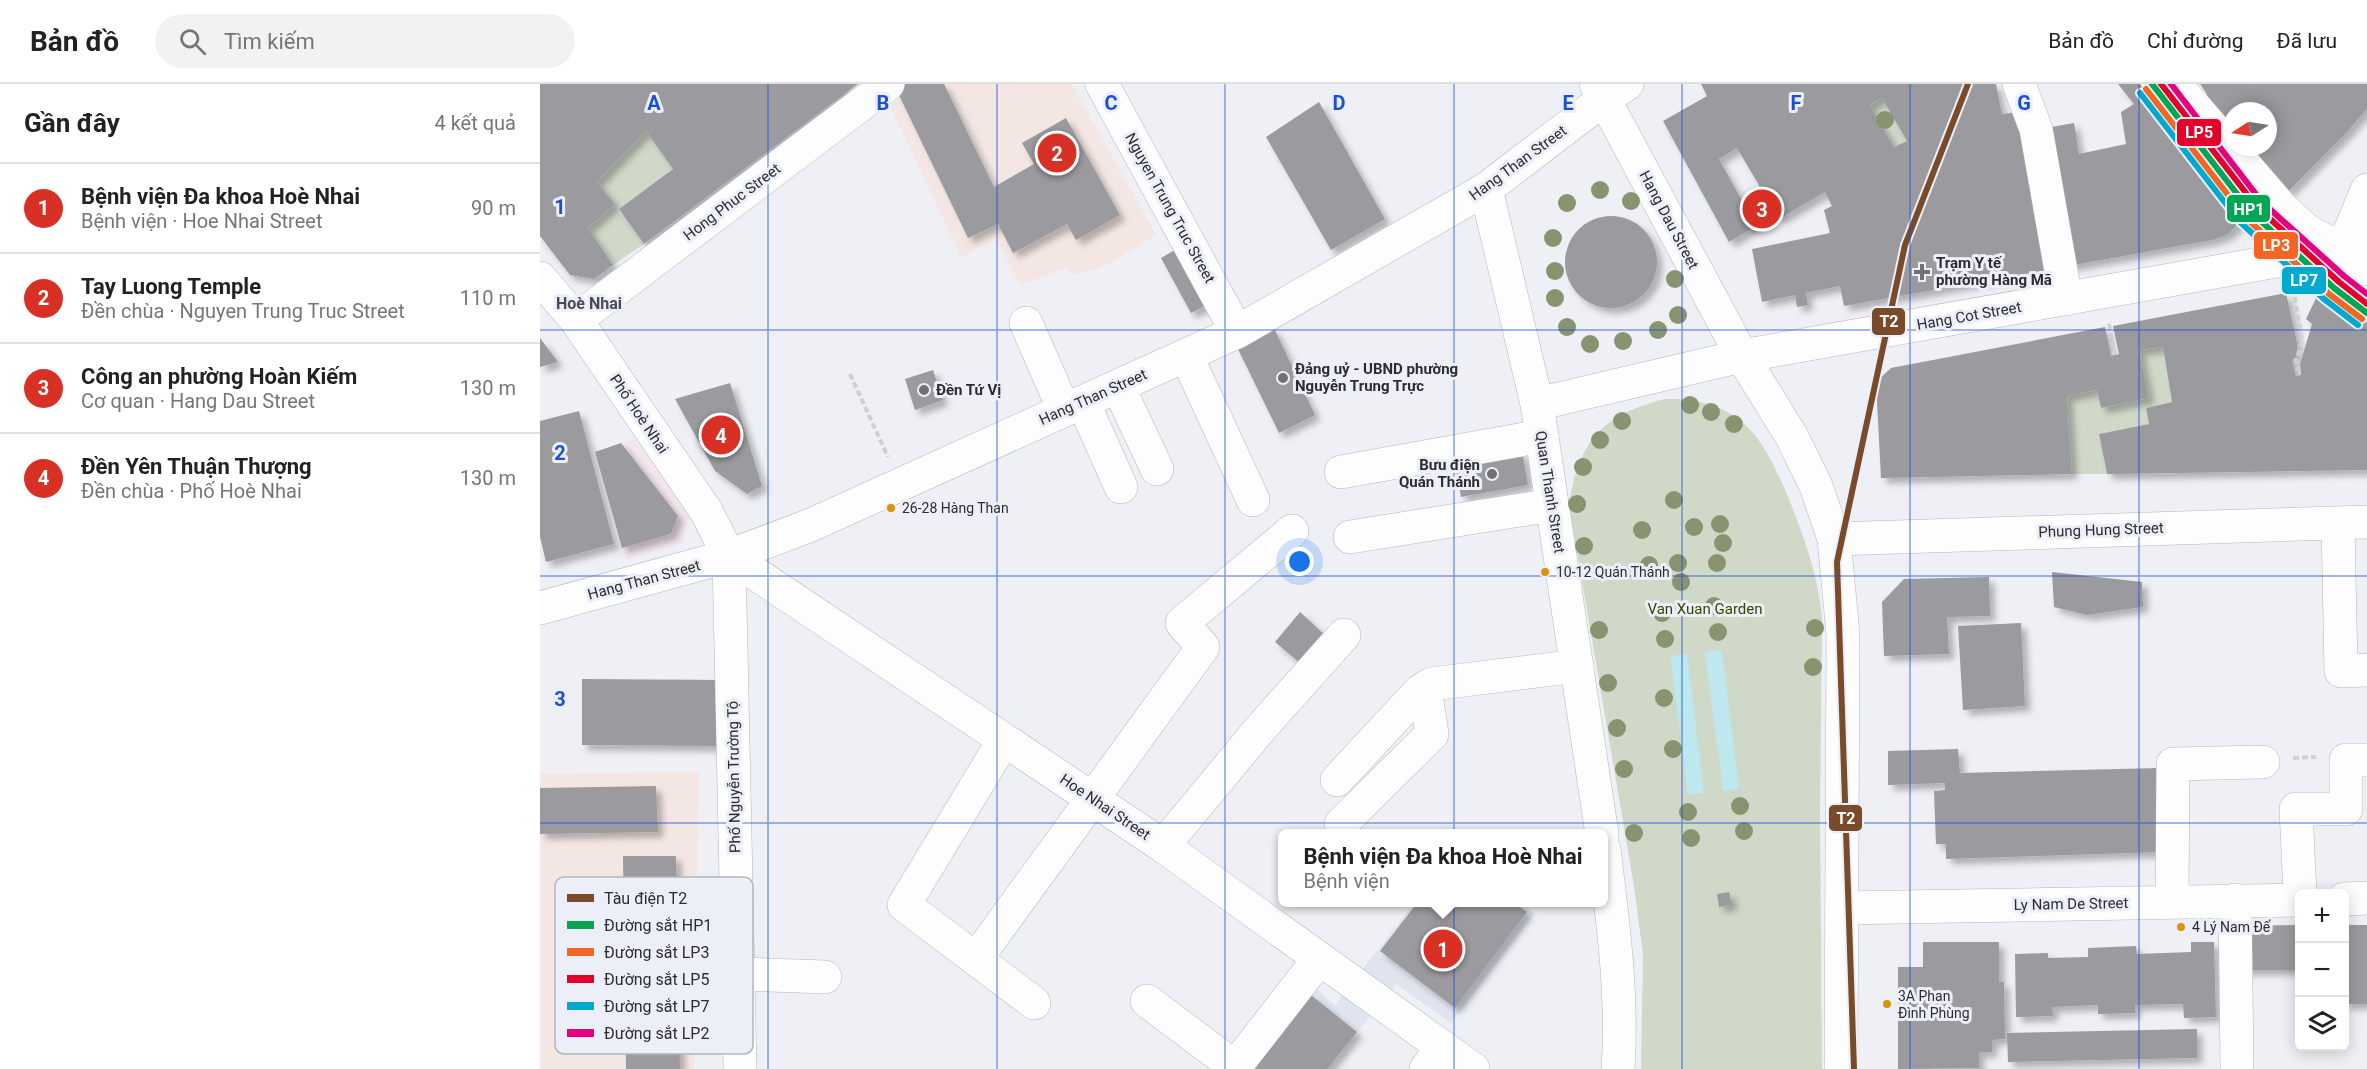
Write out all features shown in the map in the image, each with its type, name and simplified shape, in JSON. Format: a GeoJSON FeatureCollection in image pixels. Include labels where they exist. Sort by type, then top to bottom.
{"type":"FeatureCollection","features":[{"type":"Feature","properties":{"kind":"street","name":"Hong Phuc Street"},"geometry":{"type":"LineString","coordinates":[[576,320],[888,84]]}},
{"type":"Feature","properties":{"kind":"street","name":"Nguyen Trung Truc Street"},"geometry":{"type":"LineString","coordinates":[[1102,84],[1237,332]]}},
{"type":"Feature","properties":{"kind":"street"},"geometry":{"type":"LineString","coordinates":[[2019,84],[2036,129],[2066,299]]}},
{"type":"Feature","properties":{"kind":"street"},"geometry":{"type":"LineString","coordinates":[[2175,84],[2273,199],[2306,230],[2359,255],[2367,190]]}},
{"type":"Feature","properties":{"kind":"street","name":"Hang Than Street"},"geometry":{"type":"LineString","coordinates":[[540,608],[729,556],[811,525],[1237,332],[1486,189],[1609,89]]}},
{"type":"Feature","properties":{"kind":"street","name":"Hang Dau Street"},"geometry":{"type":"LineString","coordinates":[[1609,89],[1742,356],[1797,447],[1816,486],[1834,539],[1843,634],[1840,1069]]}},
{"type":"Feature","properties":{"kind":"street","name":"Quan Thanh Street"},"geometry":{"type":"LineString","coordinates":[[1486,189],[1539,420],[1601,829]]}},
{"type":"Feature","properties":{"kind":"street","name":"Hang Cot Street"},"geometry":{"type":"LineString","coordinates":[[1341,472],[1539,420],[1742,356],[2066,299],[2359,255]]}},
{"type":"Feature","properties":{"kind":"street","name":"Phố Hoè Nhai"},"geometry":{"type":"LineString","coordinates":[[540,278],[576,320],[706,511],[729,556]]}},
{"type":"Feature","properties":{"kind":"street"},"geometry":{"type":"LineString","coordinates":[[1026,323],[1121,487]]}},
{"type":"Feature","properties":{"kind":"street"},"geometry":{"type":"LineString","coordinates":[[1186,355],[1253,500]]}},
{"type":"Feature","properties":{"kind":"street"},"geometry":{"type":"LineString","coordinates":[[1118,386],[1157,469]]}},
{"type":"Feature","properties":{"kind":"street"},"geometry":{"type":"LineString","coordinates":[[1350,537],[1552,505]]}},
{"type":"Feature","properties":{"kind":"street"},"geometry":{"type":"LineString","coordinates":[[2352,523],[2341,671],[2367,670]]}},
{"type":"Feature","properties":{"kind":"street","name":"Phung Hung Street"},"geometry":{"type":"LineString","coordinates":[[1834,539],[2352,523]]}},
{"type":"Feature","properties":{"kind":"street"},"geometry":{"type":"LineString","coordinates":[[976,959],[1203,647],[1182,623],[1292,531]]}},
{"type":"Feature","properties":{"kind":"street","name":"Hoe Nhai Street"},"geometry":{"type":"LineString","coordinates":[[729,556],[1163,846],[1319,959],[1434,1058],[1473,1069]]}},
{"type":"Feature","properties":{"kind":"street","name":"Phố Nguyễn Trường Tộ"},"geometry":{"type":"LineString","coordinates":[[729,556],[737,877]]}},
{"type":"Feature","properties":{"kind":"street"},"geometry":{"type":"LineString","coordinates":[[1163,846],[1260,729],[1344,635]]}},
{"type":"Feature","properties":{"kind":"street"},"geometry":{"type":"LineString","coordinates":[[1337,780],[1431,684],[1577,666]]}},
{"type":"Feature","properties":{"kind":"street"},"geometry":{"type":"LineString","coordinates":[[1341,824],[1432,734],[1425,688]]}},
{"type":"Feature","properties":{"kind":"street"},"geometry":{"type":"LineString","coordinates":[[1004,740],[904,905],[1034,1003]]}},
{"type":"Feature","properties":{"kind":"street"},"geometry":{"type":"LineString","coordinates":[[2300,889],[2296,809],[2346,809],[2356,760]]}},
{"type":"Feature","properties":{"kind":"street"},"geometry":{"type":"LineString","coordinates":[[2172,902],[2173,764],[2263,762]]}},
{"type":"Feature","properties":{"kind":"street"},"geometry":{"type":"LineString","coordinates":[[1608,883],[1617,961],[1620,1038],[1618,1069]]}},
{"type":"Feature","properties":{"kind":"street"},"geometry":{"type":"LineString","coordinates":[[2349,899],[2367,898]]}},
{"type":"Feature","properties":{"kind":"street"},"geometry":{"type":"LineString","coordinates":[[2235,900],[2237,1069]]}},
{"type":"Feature","properties":{"kind":"street","name":"Ly Nam De Street"},"geometry":{"type":"LineString","coordinates":[[1842,908],[2295,900]]}},
{"type":"Feature","properties":{"kind":"street"},"geometry":{"type":"LineString","coordinates":[[1147,1001],[1235,1066],[1319,959]]}},
{"type":"Feature","properties":{"kind":"street"},"geometry":{"type":"LineString","coordinates":[[753,974],[825,977]]}},
{"type":"Feature","properties":{"kind":"street","name":"Phố Nguyễn Trường Tộ"},"geometry":{"type":"LineString","coordinates":[[740,1054],[740,1069]]}},
{"type":"Feature","properties":{"kind":"path"},"geometry":{"type":"LineString","coordinates":[[2292,284],[2302,340],[2296,362],[2298,370]]}},
{"type":"Feature","properties":{"kind":"path"},"geometry":{"type":"LineString","coordinates":[[850,374],[900,485]]}},
{"type":"Feature","properties":{"kind":"path"},"geometry":{"type":"LineString","coordinates":[[2263,762],[2263,759],[2346,756],[2356,760]]}},
{"type":"Feature","properties":{"kind":"shaded area"},"geometry":{"type":"Polygon","coordinates":[[[919,84],[1072,84],[1156,235],[1097,269],[1071,275],[1066,268],[1020,285],[996,239],[961,257],[890,106],[919,84]]]}},
{"type":"Feature","properties":{"kind":"shaded area"},"geometry":{"type":"Polygon","coordinates":[[[635,439],[685,506],[689,518],[683,540],[680,543],[626,560],[595,452],[635,439]]]}},
{"type":"Feature","properties":{"kind":"shaded area"},"geometry":{"type":"Polygon","coordinates":[[[699,772],[697,877],[555,877],[555,1054],[694,1054],[694,1069],[540,1069],[540,774],[699,772]]]}},
{"type":"Feature","properties":{"kind":"shaded area"},"geometry":{"type":"Polygon","coordinates":[[[1411,907],[1525,907],[1535,914],[1451,1023],[1396,984],[1328,1069],[1252,1069],[1314,987],[1335,1005],[1411,907]]]}},
{"type":"Feature","properties":{"kind":"green space"},"geometry":{"type":"Polygon","coordinates":[[[1882,98],[1907,141],[1894,147],[1870,105],[1882,98]]]}},
{"type":"Feature","properties":{"kind":"green space"},"geometry":{"type":"Polygon","coordinates":[[[646,131],[673,169],[619,209],[644,244],[613,265],[588,228],[615,204],[597,182],[646,131]]]}},
{"type":"Feature","properties":{"kind":"green space"},"geometry":{"type":"Polygon","coordinates":[[[2163,347],[2172,402],[2146,408],[2149,424],[2099,434],[2107,474],[2072,474],[2067,396],[2097,390],[2101,408],[2149,398],[2139,350],[2163,347]]]}},
{"type":"Feature","properties":{"kind":"green space","name":"Van Xuan Garden"},"geometry":{"type":"Polygon","coordinates":[[[1665,399],[1693,401],[1716,407],[1735,416],[1750,430],[1763,446],[1774,466],[1804,538],[1812,564],[1822,617],[1820,814],[1822,1069],[1641,1069],[1643,955],[1634,886],[1569,505],[1579,463],[1597,434],[1610,422],[1625,413],[1665,399]]]}},
{"type":"Feature","properties":{"kind":"water"},"geometry":{"type":"Polygon","coordinates":[[[1722,650],[1739,789],[1723,791],[1705,652],[1722,650]]]}},
{"type":"Feature","properties":{"kind":"water"},"geometry":{"type":"Polygon","coordinates":[[[1687,654],[1704,793],[1688,795],[1670,656],[1687,654]]]}},
{"type":"Feature","properties":{"kind":"building"},"geometry":{"type":"Polygon","coordinates":[[[540,84],[858,84],[644,244],[619,209],[673,169],[646,131],[597,182],[615,204],[588,228],[613,265],[594,279],[570,275],[540,236],[540,84]]]}},
{"type":"Feature","properties":{"kind":"building"},"geometry":{"type":"Polygon","coordinates":[[[901,84],[944,84],[994,187],[1034,164],[1022,143],[1066,118],[1120,215],[1076,240],[1067,224],[1013,253],[998,224],[968,238],[895,87],[901,84]]]}},
{"type":"Feature","properties":{"kind":"building"},"geometry":{"type":"Polygon","coordinates":[[[1701,84],[1996,84],[2002,114],[2027,111],[2058,268],[1844,306],[1840,286],[1806,293],[1808,305],[1797,307],[1795,295],[1762,302],[1752,249],[1830,233],[1824,210],[1832,206],[1825,192],[1779,219],[1737,148],[1719,159],[1756,226],[1729,242],[1663,121],[1707,96],[1701,84]],[[1882,98],[1870,105],[1894,147],[1907,141],[1882,98]]]}},
{"type":"Feature","properties":{"kind":"building"},"geometry":{"type":"Polygon","coordinates":[[[2118,84],[2140,84],[2245,218],[2227,235],[2212,240],[2063,267],[2041,129],[2074,123],[2079,154],[2126,144],[2121,112],[2134,104],[2118,84]]]}},
{"type":"Feature","properties":{"kind":"building"},"geometry":{"type":"Polygon","coordinates":[[[2200,84],[2367,84],[2367,109],[2288,192],[2256,156],[2277,156],[2277,102],[2223,102],[2223,119],[2205,99],[2207,94],[2200,84]]]}},
{"type":"Feature","properties":{"kind":"building"},"geometry":{"type":"Polygon","coordinates":[[[1319,102],[1385,219],[1331,250],[1266,137],[1319,102]]]}},
{"type":"Feature","properties":{"kind":"building"},"geometry":{"type":"Polygon","coordinates":[[[1611,216],[1629,219],[1644,229],[1654,244],[1657,262],[1654,280],[1644,295],[1629,305],[1611,308],[1593,305],[1578,295],[1568,280],[1565,262],[1568,244],[1578,229],[1593,219],[1611,216]]]}},
{"type":"Feature","properties":{"kind":"building"},"geometry":{"type":"Polygon","coordinates":[[[1185,244],[1205,306],[1191,313],[1161,258],[1185,244]]]}},
{"type":"Feature","properties":{"kind":"building"},"geometry":{"type":"Polygon","coordinates":[[[2322,286],[2367,323],[2367,470],[2107,474],[2099,434],[2149,424],[2146,408],[2172,402],[2163,347],[2139,350],[2149,398],[2101,408],[2097,390],[2067,396],[2072,474],[1881,478],[1876,382],[1891,368],[2105,327],[2111,356],[2119,354],[2113,326],[2286,293],[2297,343],[2297,356],[2292,360],[2296,376],[2301,375],[2300,364],[2312,324],[2306,319],[2322,286]]]}},
{"type":"Feature","properties":{"kind":"building","name":"Đảng uỷ - UBND phường Nguyễn Trung Trực"},"geometry":{"type":"Polygon","coordinates":[[[1274,328],[1315,415],[1279,433],[1237,347],[1274,328]]]}},
{"type":"Feature","properties":{"kind":"building"},"geometry":{"type":"Polygon","coordinates":[[[540,338],[558,362],[540,367],[540,338]]]}},
{"type":"Feature","properties":{"kind":"building","name":"Đền Tứ Vị"},"geometry":{"type":"Polygon","coordinates":[[[933,370],[943,400],[915,410],[905,379],[933,370]]]}},
{"type":"Feature","properties":{"kind":"building"},"geometry":{"type":"Polygon","coordinates":[[[730,383],[762,486],[747,494],[715,471],[675,399],[730,383]]]}},
{"type":"Feature","properties":{"kind":"building"},"geometry":{"type":"Polygon","coordinates":[[[579,411],[614,544],[546,562],[540,537],[540,421],[579,411]]]}},
{"type":"Feature","properties":{"kind":"building"},"geometry":{"type":"Polygon","coordinates":[[[621,443],[678,516],[671,534],[622,548],[595,452],[621,443]]]}},
{"type":"Feature","properties":{"kind":"building","name":"Bưu điện Quán Thánh"},"geometry":{"type":"Polygon","coordinates":[[[1522,451],[1528,485],[1461,497],[1455,464],[1522,451]]]}},
{"type":"Feature","properties":{"kind":"building"},"geometry":{"type":"Polygon","coordinates":[[[2052,572],[2142,582],[2143,607],[2087,615],[2054,607],[2052,572]]]}},
{"type":"Feature","properties":{"kind":"building"},"geometry":{"type":"Polygon","coordinates":[[[1989,577],[1990,616],[1947,617],[1949,654],[1884,656],[1882,602],[1904,579],[1989,577]]]}},
{"type":"Feature","properties":{"kind":"building"},"geometry":{"type":"Polygon","coordinates":[[[1300,612],[1325,635],[1308,670],[1275,642],[1300,612]]]}},
{"type":"Feature","properties":{"kind":"building"},"geometry":{"type":"Polygon","coordinates":[[[2021,623],[2025,706],[1963,710],[1958,626],[2021,623]]]}},
{"type":"Feature","properties":{"kind":"building"},"geometry":{"type":"Polygon","coordinates":[[[582,679],[724,680],[723,746],[582,745],[582,679]]]}},
{"type":"Feature","properties":{"kind":"building"},"geometry":{"type":"Polygon","coordinates":[[[1958,749],[1960,773],[2159,768],[2162,852],[1946,859],[1946,844],[1936,844],[1934,791],[1945,790],[1945,783],[1888,785],[1888,751],[1958,749]]]}},
{"type":"Feature","properties":{"kind":"building"},"geometry":{"type":"Polygon","coordinates":[[[656,786],[658,832],[540,834],[540,788],[656,786]]]}},
{"type":"Feature","properties":{"kind":"building"},"geometry":{"type":"Polygon","coordinates":[[[623,856],[676,856],[676,877],[623,877],[623,856]]]}},
{"type":"Feature","properties":{"kind":"building"},"geometry":{"type":"Polygon","coordinates":[[[1729,892],[1732,905],[1719,907],[1717,894],[1729,892]]]}},
{"type":"Feature","properties":{"kind":"building"},"geometry":{"type":"Polygon","coordinates":[[[1414,907],[1520,907],[1527,912],[1455,1008],[1380,951],[1414,907]]]}},
{"type":"Feature","properties":{"kind":"building"},"geometry":{"type":"Polygon","coordinates":[[[2295,925],[2295,970],[2241,970],[2241,926],[2295,925]]]}},
{"type":"Feature","properties":{"kind":"building"},"geometry":{"type":"Polygon","coordinates":[[[2349,925],[2367,925],[2367,1004],[2349,1004],[2349,925]]]}},
{"type":"Feature","properties":{"kind":"building"},"geometry":{"type":"Polygon","coordinates":[[[1923,942],[1999,942],[1999,982],[2004,982],[2005,1039],[1992,1040],[1992,1052],[1979,1052],[1979,1068],[1898,1069],[1898,967],[1923,967],[1923,942]]]}},
{"type":"Feature","properties":{"kind":"building"},"geometry":{"type":"Polygon","coordinates":[[[2191,942],[2214,942],[2216,1017],[2184,1018],[2183,1004],[2135,1005],[2135,1013],[2098,1014],[2098,1005],[2052,1007],[2053,1016],[2016,1017],[2015,954],[2048,953],[2048,958],[2088,957],[2088,948],[2136,946],[2137,954],[2191,952],[2191,942]]]}},
{"type":"Feature","properties":{"kind":"building"},"geometry":{"type":"Polygon","coordinates":[[[1311,995],[1357,1032],[1327,1069],[1252,1069],[1311,995]]]}},
{"type":"Feature","properties":{"kind":"building"},"geometry":{"type":"Polygon","coordinates":[[[2197,1029],[2197,1058],[2008,1062],[2007,1033],[2197,1029]]]}},
{"type":"Feature","properties":{"kind":"building"},"geometry":{"type":"Polygon","coordinates":[[[626,1054],[680,1054],[680,1069],[626,1069],[626,1054]]]}},
{"type":"Feature","properties":{"kind":"metro line","name":"T2"},"geometry":{"type":"LineString","coordinates":[[1854,1069],[1837,562],[1905,245],[1968,84]]}},
{"type":"Feature","properties":{"kind":"rail line","name":"HP1"},"geometry":{"type":"LineString","coordinates":[[2152,84],[2251,212],[2334,288],[2367,313]]}},
{"type":"Feature","properties":{"kind":"rail line","name":"LP5"},"geometry":{"type":"LineString","coordinates":[[2161,84],[2257,207],[2339,282],[2367,304]]}},
{"type":"Feature","properties":{"kind":"rail line","name":"LP2"},"geometry":{"type":"LineString","coordinates":[[2171,84],[2262,202],[2367,294]]}},
{"type":"Feature","properties":{"kind":"rail line","name":"LP3"},"geometry":{"type":"LineString","coordinates":[[2146,89],[2245,217],[2329,294],[2362,319]]}},
{"type":"Feature","properties":{"kind":"rail line","name":"LP7"},"geometry":{"type":"LineString","coordinates":[[2140,93],[2240,222],[2324,299],[2358,325]]}},
{"type":"Feature","properties":{"kind":"place","name":"Tay Luong Temple"},"geometry":{"type":"Point","coordinates":[1057,153]}},
{"type":"Feature","properties":{"kind":"place","name":"Công an phường Hoàn Kiếm"},"geometry":{"type":"Point","coordinates":[1762,209]}},
{"type":"Feature","properties":{"kind":"place","name":"Trạm Y tế phường Hàng Mã"},"geometry":{"type":"Point","coordinates":[1922,272]}},
{"type":"Feature","properties":{"kind":"place","name":"Đảng uỷ - UBND phường Nguyễn Trung Trực"},"geometry":{"type":"Point","coordinates":[1283,378]}},
{"type":"Feature","properties":{"kind":"place","name":"Đền Tứ Vị"},"geometry":{"type":"Point","coordinates":[924,390]}},
{"type":"Feature","properties":{"kind":"place","name":"Đền Yên Thuận Thượng"},"geometry":{"type":"Point","coordinates":[721,435]}},
{"type":"Feature","properties":{"kind":"place","name":"Bưu điện Quán Thánh"},"geometry":{"type":"Point","coordinates":[1492,474]}},
{"type":"Feature","properties":{"kind":"place","name":"26-28 Hàng Than"},"geometry":{"type":"Point","coordinates":[891,508]}},
{"type":"Feature","properties":{"kind":"place","name":"10-12 Quán Thánh"},"geometry":{"type":"Point","coordinates":[1545,572]}},
{"type":"Feature","properties":{"kind":"place","name":"4 Lý Nam Đế"},"geometry":{"type":"Point","coordinates":[2181,927]}},
{"type":"Feature","properties":{"kind":"place","name":"Bệnh viện Đa khoa Hoè Nhai"},"geometry":{"type":"Point","coordinates":[1443,949]}},
{"type":"Feature","properties":{"kind":"place","name":"3A Phan Đình Phùng"},"geometry":{"type":"Point","coordinates":[1887,1004]}},
{"type":"Feature","properties":{"kind":"district","name":"Hoè Nhai"},"geometry":{"type":"Point","coordinates":[589,303]}}]}
